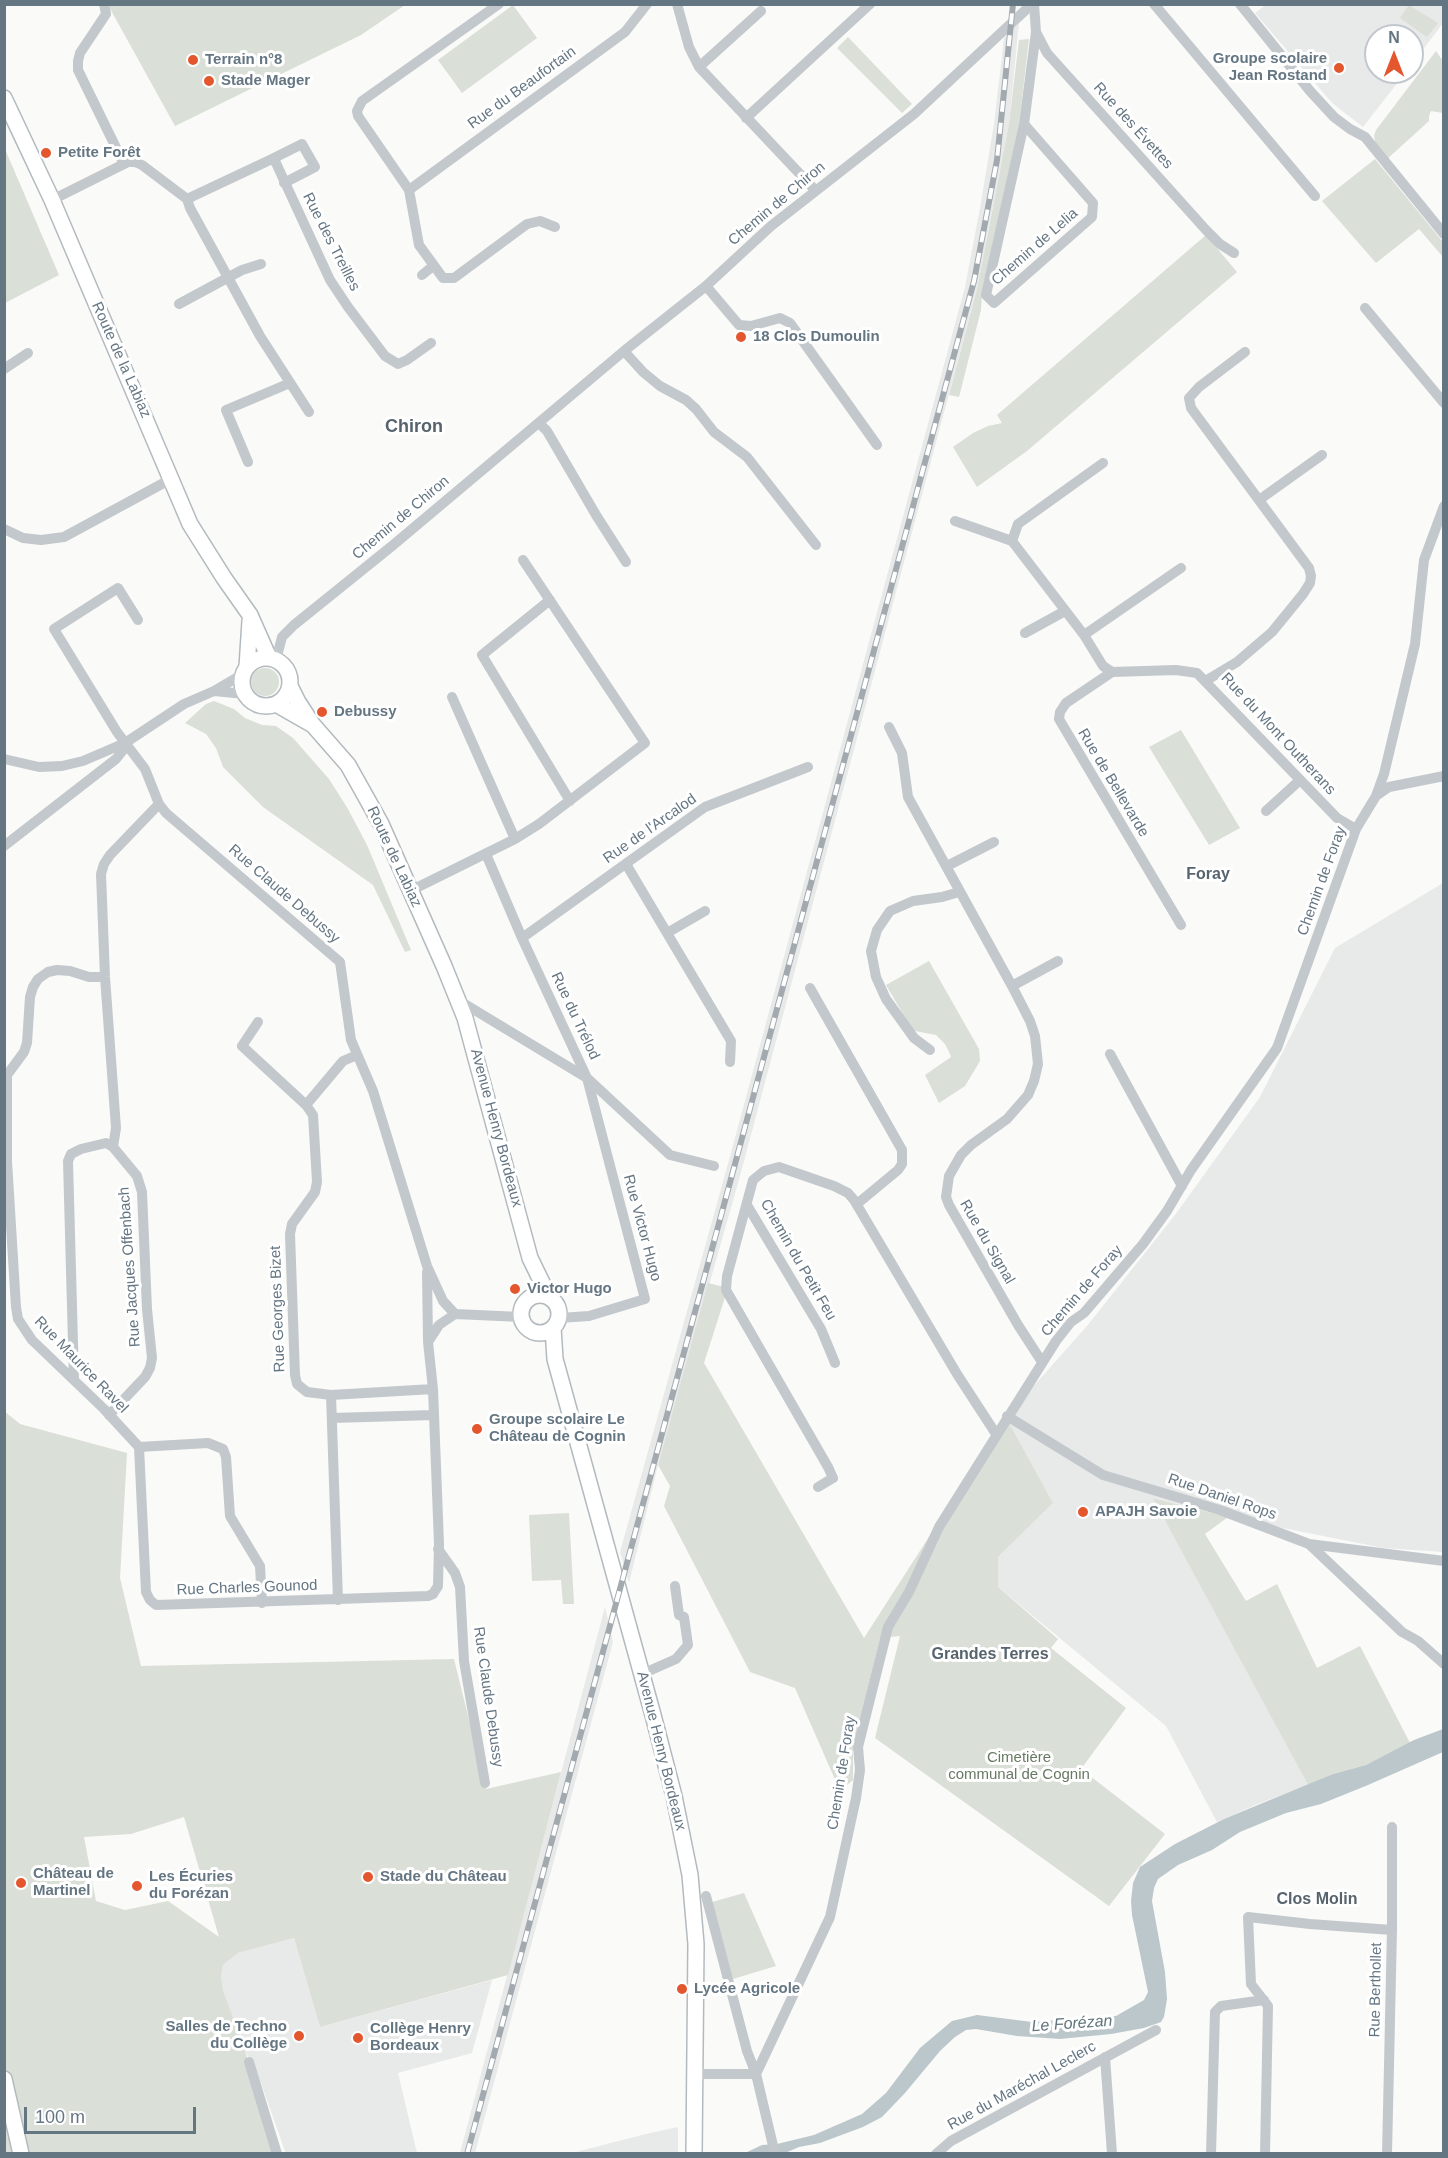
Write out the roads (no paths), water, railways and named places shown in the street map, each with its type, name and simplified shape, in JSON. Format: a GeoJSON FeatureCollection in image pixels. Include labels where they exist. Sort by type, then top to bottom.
{"type":"FeatureCollection","features":[{"type":"Feature","properties":{"kind":"main road","name":"Route de la Labiaz"},"geometry":{"type":"LineString","coordinates":[[4,98],[52,200],[190,524],[224,579],[250,615],[272,659]]}},
{"type":"Feature","properties":{"kind":"main road"},"geometry":{"type":"LineString","coordinates":[[245,670],[253,661],[272,659],[287,671],[290,686],[287,693],[276,704],[261,705],[253,703],[245,694],[242,682],[250,615]]}},
{"type":"Feature","properties":{"kind":"main road","name":"Route de Labiaz"},"geometry":{"type":"LineString","coordinates":[[290,686],[313,725],[348,765],[381,824],[458,1000]]}},
{"type":"Feature","properties":{"kind":"main road","name":"Route de Labiaz"},"geometry":{"type":"LineString","coordinates":[[276,704],[313,725]]}},
{"type":"Feature","properties":{"kind":"main road","name":"Avenue Henry Bordeaux"},"geometry":{"type":"LineString","coordinates":[[458,1000],[465,1017],[530,1258],[549,1297]]}},
{"type":"Feature","properties":{"kind":"main road","name":"Avenue Henry Bordeaux"},"geometry":{"type":"LineString","coordinates":[[529,1298],[530,1258]]}},
{"type":"Feature","properties":{"kind":"main road"},"geometry":{"type":"LineString","coordinates":[[536,1295],[549,1297],[558,1307],[551,1326],[528,1329],[521,1317],[522,1307],[529,1298],[536,1295]]}},
{"type":"Feature","properties":{"kind":"main road","name":"Avenue Henry Bordeaux"},"geometry":{"type":"LineString","coordinates":[[551,1326],[555,1359],[674,1796],[690,1875],[696,1944],[694,2154]]}},
{"type":"Feature","properties":{"kind":"main road"},"geometry":{"type":"LineString","coordinates":[[4,2079],[21,2154]]}},
{"type":"Feature","properties":{"kind":"street"},"geometry":{"type":"LineString","coordinates":[[104,4],[106,14],[80,53],[78,70],[124,164]]}},
{"type":"Feature","properties":{"kind":"street"},"geometry":{"type":"LineString","coordinates":[[499,4],[362,101],[357,111],[359,119],[409,190],[420,245],[443,278],[454,278],[527,224],[540,222],[555,227]]}},
{"type":"Feature","properties":{"kind":"street","name":"Rue du Beaufortain"},"geometry":{"type":"LineString","coordinates":[[409,190],[625,32],[647,4]]}},
{"type":"Feature","properties":{"kind":"street"},"geometry":{"type":"LineString","coordinates":[[677,4],[689,47],[699,67],[815,190]]}},
{"type":"Feature","properties":{"kind":"street"},"geometry":{"type":"LineString","coordinates":[[746,118],[870,4]]}},
{"type":"Feature","properties":{"kind":"street","name":"Rue des Évettes"},"geometry":{"type":"LineString","coordinates":[[1033,4],[1036,33],[1047,53],[1213,237],[1234,253]]}},
{"type":"Feature","properties":{"kind":"street","name":"Chemin de Chiron"},"geometry":{"type":"LineString","coordinates":[[282,637],[624,351],[706,286],[771,226],[914,114],[1033,4]]}},
{"type":"Feature","properties":{"kind":"street"},"geometry":{"type":"LineString","coordinates":[[1154,4],[1315,196]]}},
{"type":"Feature","properties":{"kind":"street"},"geometry":{"type":"LineString","coordinates":[[1240,4],[1310,91],[1335,117],[1365,137],[1443,234]]}},
{"type":"Feature","properties":{"kind":"street"},"geometry":{"type":"LineString","coordinates":[[699,67],[761,10]]}},
{"type":"Feature","properties":{"kind":"street","name":"Chemin de Lelia"},"geometry":{"type":"LineString","coordinates":[[1024,123],[1093,203],[1092,218],[994,303],[986,295],[1024,123],[1036,33]]}},
{"type":"Feature","properties":{"kind":"street","name":"Rue des Treilles"},"geometry":{"type":"LineString","coordinates":[[187,199],[302,144],[315,167],[284,183]]}},
{"type":"Feature","properties":{"kind":"street","name":"Rue des Treilles"},"geometry":{"type":"LineString","coordinates":[[272,159],[276,163],[330,280],[385,356],[398,363],[407,360],[431,343]]}},
{"type":"Feature","properties":{"kind":"street"},"geometry":{"type":"LineString","coordinates":[[52,200],[124,164],[135,162],[187,199],[260,336],[309,412]]}},
{"type":"Feature","properties":{"kind":"street"},"geometry":{"type":"LineString","coordinates":[[179,304],[242,270],[261,264]]}},
{"type":"Feature","properties":{"kind":"street"},"geometry":{"type":"LineString","coordinates":[[422,275],[433,266]]}},
{"type":"Feature","properties":{"kind":"street"},"geometry":{"type":"LineString","coordinates":[[706,286],[739,325],[751,326],[780,318],[790,323],[877,445]]}},
{"type":"Feature","properties":{"kind":"street"},"geometry":{"type":"LineString","coordinates":[[1365,308],[1443,404]]}},
{"type":"Feature","properties":{"kind":"street"},"geometry":{"type":"LineString","coordinates":[[624,351],[643,372],[660,386],[686,400],[714,432],[747,457],[816,545]]}},
{"type":"Feature","properties":{"kind":"street"},"geometry":{"type":"LineString","coordinates":[[1207,680],[1237,662],[1272,632],[1303,594],[1310,583],[1311,576],[1309,568],[1191,408],[1189,398],[1199,387],[1245,352]]}},
{"type":"Feature","properties":{"kind":"street"},"geometry":{"type":"LineString","coordinates":[[4,369],[28,353]]}},
{"type":"Feature","properties":{"kind":"street"},"geometry":{"type":"LineString","coordinates":[[248,462],[226,410],[290,383]]}},
{"type":"Feature","properties":{"kind":"street"},"geometry":{"type":"LineString","coordinates":[[539,423],[547,431],[626,562]]}},
{"type":"Feature","properties":{"kind":"street"},"geometry":{"type":"LineString","coordinates":[[1259,500],[1322,455]]}},
{"type":"Feature","properties":{"kind":"street"},"geometry":{"type":"LineString","coordinates":[[1012,541],[1018,524],[1102,463]]}},
{"type":"Feature","properties":{"kind":"street"},"geometry":{"type":"LineString","coordinates":[[4,529],[23,537],[41,540],[64,537],[171,479]]}},
{"type":"Feature","properties":{"kind":"street","name":"Chemin de Foray"},"geometry":{"type":"LineString","coordinates":[[756,2074],[830,1917],[856,1798],[860,1770],[858,1747],[888,1627],[909,1592],[939,1527],[1042,1362],[1065,1329],[1084,1313],[1143,1244],[1277,1048],[1356,830],[1376,796],[1384,774],[1415,644],[1424,560],[1443,506]]}},
{"type":"Feature","properties":{"kind":"street"},"geometry":{"type":"LineString","coordinates":[[955,520],[1012,541],[1084,635],[1103,666],[1112,672]]}},
{"type":"Feature","properties":{"kind":"street"},"geometry":{"type":"LineString","coordinates":[[410,891],[515,839],[539,824],[645,743],[524,560]]}},
{"type":"Feature","properties":{"kind":"street"},"geometry":{"type":"LineString","coordinates":[[1084,635],[1180,568]]}},
{"type":"Feature","properties":{"kind":"street","name":"Rue Claude Debussy"},"geometry":{"type":"LineString","coordinates":[[138,620],[118,588],[54,628],[125,743],[145,769],[159,804],[166,813],[340,962],[351,1040],[373,1091],[427,1266],[443,1301],[455,1314]]}},
{"type":"Feature","properties":{"kind":"street"},"geometry":{"type":"LineString","coordinates":[[550,600],[482,656],[570,801]]}},
{"type":"Feature","properties":{"kind":"street"},"geometry":{"type":"LineString","coordinates":[[1025,633],[1065,611]]}},
{"type":"Feature","properties":{"kind":"street"},"geometry":{"type":"LineString","coordinates":[[259,634],[282,637],[272,659]]}},
{"type":"Feature","properties":{"kind":"street"},"geometry":{"type":"LineString","coordinates":[[4,759],[39,767],[62,766],[83,761],[125,743],[184,704],[214,691],[245,670]]}},
{"type":"Feature","properties":{"kind":"street","name":"Rue du Mont Outherans"},"geometry":{"type":"LineString","coordinates":[[1112,672],[1190,671],[1197,673],[1207,680],[1337,818],[1356,830]]}},
{"type":"Feature","properties":{"kind":"street","name":"Rue de Bellevarde"},"geometry":{"type":"LineString","coordinates":[[1112,672],[1066,703],[1060,712],[1059,719],[1180,925]]}},
{"type":"Feature","properties":{"kind":"street"},"geometry":{"type":"LineString","coordinates":[[214,691],[245,694]]}},
{"type":"Feature","properties":{"kind":"street"},"geometry":{"type":"LineString","coordinates":[[452,697],[515,839]]}},
{"type":"Feature","properties":{"kind":"street","name":"Rue du Signal"},"geometry":{"type":"LineString","coordinates":[[889,727],[902,753],[908,797],[1012,986],[1035,1036],[1038,1064],[1034,1081],[1020,1106],[961,1155],[949,1176],[946,1197],[1017,1325],[1042,1362]]}},
{"type":"Feature","properties":{"kind":"street"},"geometry":{"type":"LineString","coordinates":[[4,846],[116,759],[124,749],[125,743]]}},
{"type":"Feature","properties":{"kind":"street","name":"Rue de l'Arcalod"},"geometry":{"type":"LineString","coordinates":[[522,938],[705,807],[808,767]]}},
{"type":"Feature","properties":{"kind":"street"},"geometry":{"type":"LineString","coordinates":[[1376,796],[1389,787],[1443,776]]}},
{"type":"Feature","properties":{"kind":"street"},"geometry":{"type":"LineString","coordinates":[[1266,811],[1300,780]]}},
{"type":"Feature","properties":{"kind":"street"},"geometry":{"type":"LineString","coordinates":[[74,1380],[68,1161],[71,1154],[81,1149],[106,1143],[113,1147],[116,1128],[105,977],[101,886],[104,864],[159,804]]}},
{"type":"Feature","properties":{"kind":"street"},"geometry":{"type":"LineString","coordinates":[[948,866],[994,842]]}},
{"type":"Feature","properties":{"kind":"street","name":"Rue du Trélod"},"geometry":{"type":"LineString","coordinates":[[486,854],[587,1078],[670,1155],[714,1166]]}},
{"type":"Feature","properties":{"kind":"street"},"geometry":{"type":"LineString","coordinates":[[626,864],[731,1041],[730,1062]]}},
{"type":"Feature","properties":{"kind":"street"},"geometry":{"type":"LineString","coordinates":[[930,1050],[914,1038],[886,999],[876,977],[871,951],[878,930],[890,911],[913,901],[959,892]]}},
{"type":"Feature","properties":{"kind":"street"},"geometry":{"type":"LineString","coordinates":[[667,933],[705,911]]}},
{"type":"Feature","properties":{"kind":"street"},"geometry":{"type":"LineString","coordinates":[[1012,986],[1058,961]]}},
{"type":"Feature","properties":{"kind":"street","name":"Rue Maurice Ravel"},"geometry":{"type":"LineString","coordinates":[[105,977],[89,977],[70,970],[57,970],[48,972],[38,979],[30,998],[27,1043],[24,1052],[6,1075],[7,1161],[16,1307],[18,1319],[32,1340],[139,1447]]}},
{"type":"Feature","properties":{"kind":"street"},"geometry":{"type":"LineString","coordinates":[[810,988],[903,1150],[902,1164],[898,1170],[857,1204]]}},
{"type":"Feature","properties":{"kind":"street"},"geometry":{"type":"LineString","coordinates":[[458,1000],[587,1078]]}},
{"type":"Feature","properties":{"kind":"street"},"geometry":{"type":"LineString","coordinates":[[258,1022],[242,1046],[306,1105],[343,1061],[357,1055]]}},
{"type":"Feature","properties":{"kind":"street"},"geometry":{"type":"LineString","coordinates":[[1110,1054],[1182,1186]]}},
{"type":"Feature","properties":{"kind":"street","name":"Rue Victor Hugo"},"geometry":{"type":"LineString","coordinates":[[551,1326],[645,1299],[587,1078]]}},
{"type":"Feature","properties":{"kind":"street","name":"Rue Georges Bizet"},"geometry":{"type":"LineString","coordinates":[[306,1105],[313,1115],[317,1182],[315,1192],[292,1224],[290,1234],[297,1384],[301,1389],[315,1394],[331,1395],[433,1389]]}},
{"type":"Feature","properties":{"kind":"street","name":"Rue Jacques Offenbach"},"geometry":{"type":"LineString","coordinates":[[109,1415],[145,1377],[152,1358],[146,1299],[142,1192],[137,1176],[113,1147]]}},
{"type":"Feature","properties":{"kind":"street","name":"Chemin du Petit Feu"},"geometry":{"type":"LineString","coordinates":[[835,1363],[821,1329],[747,1205],[753,1180],[764,1171],[778,1167],[848,1193],[857,1204],[957,1374],[996,1434]]}},
{"type":"Feature","properties":{"kind":"street"},"geometry":{"type":"LineString","coordinates":[[747,1205],[727,1276],[726,1290],[828,1467],[833,1478],[818,1486]]}},
{"type":"Feature","properties":{"kind":"street","name":"Rue Claude Debussy"},"geometry":{"type":"LineString","coordinates":[[427,1266],[428,1342],[433,1389],[438,1549],[438,1586],[433,1594],[428,1596]]}},
{"type":"Feature","properties":{"kind":"street"},"geometry":{"type":"LineString","coordinates":[[428,1342],[439,1325],[455,1314],[521,1317]]}},
{"type":"Feature","properties":{"kind":"street"},"geometry":{"type":"LineString","coordinates":[[331,1395],[338,1600]]}},
{"type":"Feature","properties":{"kind":"street"},"geometry":{"type":"LineString","coordinates":[[332,1418],[434,1414]]}},
{"type":"Feature","properties":{"kind":"street","name":"Rue Daniel Rops"},"geometry":{"type":"LineString","coordinates":[[1007,1416],[1103,1475],[1220,1510],[1309,1544],[1443,1561]]}},
{"type":"Feature","properties":{"kind":"street"},"geometry":{"type":"LineString","coordinates":[[139,1447],[208,1443],[223,1449],[226,1457],[230,1516],[260,1566],[262,1603]]}},
{"type":"Feature","properties":{"kind":"street","name":"Rue Charles Gounod"},"geometry":{"type":"LineString","coordinates":[[139,1447],[146,1592],[156,1605],[428,1596]]}},
{"type":"Feature","properties":{"kind":"street"},"geometry":{"type":"LineString","coordinates":[[1309,1544],[1402,1632],[1418,1641],[1443,1664]]}},
{"type":"Feature","properties":{"kind":"street","name":"Rue Claude Debussy"},"geometry":{"type":"LineString","coordinates":[[438,1549],[455,1573],[460,1587],[464,1661],[485,1783]]}},
{"type":"Feature","properties":{"kind":"street"},"geometry":{"type":"LineString","coordinates":[[642,1674],[675,1659],[688,1645],[684,1617],[679,1615],[675,1586]]}},
{"type":"Feature","properties":{"kind":"street","name":"Rue Berthollet"},"geometry":{"type":"LineString","coordinates":[[1387,2154],[1392,1827]]}},
{"type":"Feature","properties":{"kind":"street"},"geometry":{"type":"LineString","coordinates":[[706,1896],[747,2051],[756,2074],[775,2154]]}},
{"type":"Feature","properties":{"kind":"street"},"geometry":{"type":"LineString","coordinates":[[1265,2154],[1268,2006],[1251,1984],[1248,1917],[1392,1930]]}},
{"type":"Feature","properties":{"kind":"street"},"geometry":{"type":"LineString","coordinates":[[1211,2154],[1215,2012],[1221,2006],[1264,2000]]}},
{"type":"Feature","properties":{"kind":"street","name":"Rue du Maréchal Leclerc"},"geometry":{"type":"LineString","coordinates":[[936,2154],[951,2142],[1156,2030]]}},
{"type":"Feature","properties":{"kind":"street"},"geometry":{"type":"LineString","coordinates":[[1105,2057],[1112,2154]]}},
{"type":"Feature","properties":{"kind":"street"},"geometry":{"type":"LineString","coordinates":[[249,2062],[277,2154]]}},
{"type":"Feature","properties":{"kind":"street"},"geometry":{"type":"LineString","coordinates":[[695,2074],[756,2074]]}},
{"type":"Feature","properties":{"kind":"water","name":"Le Forézan"},"geometry":{"type":"Polygon","coordinates":[[[1443,1729],[1443,1752],[1321,1804],[1286,1813],[1240,1832],[1212,1850],[1178,1865],[1158,1879],[1152,1901],[1165,1972],[1167,1999],[1161,2022],[1144,2028],[1111,2034],[1060,2039],[1017,2036],[976,2029],[966,2030],[940,2051],[882,2117],[863,2127],[820,2143],[799,2147],[785,2153],[743,2154],[762,2145],[777,2144],[814,2135],[862,2114],[886,2093],[920,2048],[952,2021],[977,2015],[1032,2022],[1116,2016],[1144,2000],[1148,1992],[1131,1901],[1133,1883],[1140,1867],[1175,1844],[1224,1819],[1333,1774],[1366,1765],[1414,1740],[1443,1729]]]}},
{"type":"Feature","properties":{"kind":"railway"},"geometry":{"type":"LineString","coordinates":[[467,2154],[974,281],[997,160],[1013,4]]}},
{"type":"Feature","properties":{"kind":"place","name":"Terrain n°8"},"geometry":{"type":"Point","coordinates":[193,60]}},
{"type":"Feature","properties":{"kind":"place","name":"Groupe scolaire Jean Rostand"},"geometry":{"type":"Point","coordinates":[1339,68]}},
{"type":"Feature","properties":{"kind":"place","name":"Stade Mager"},"geometry":{"type":"Point","coordinates":[209,81]}},
{"type":"Feature","properties":{"kind":"place","name":"Petite Forêt"},"geometry":{"type":"Point","coordinates":[46,153]}},
{"type":"Feature","properties":{"kind":"place","name":"18 Clos Dumoulin"},"geometry":{"type":"Point","coordinates":[741,337]}},
{"type":"Feature","properties":{"kind":"place","name":"Debussy"},"geometry":{"type":"Point","coordinates":[322,712]}},
{"type":"Feature","properties":{"kind":"place","name":"Victor Hugo"},"geometry":{"type":"Point","coordinates":[515,1289]}},
{"type":"Feature","properties":{"kind":"place","name":"Groupe scolaire Le Château de Cognin"},"geometry":{"type":"Point","coordinates":[477,1429]}},
{"type":"Feature","properties":{"kind":"place","name":"APAJH Savoie"},"geometry":{"type":"Point","coordinates":[1083,1512]}},
{"type":"Feature","properties":{"kind":"place","name":"Stade du Château"},"geometry":{"type":"Point","coordinates":[368,1877]}},
{"type":"Feature","properties":{"kind":"place","name":"Château de Martinel"},"geometry":{"type":"Point","coordinates":[21,1883]}},
{"type":"Feature","properties":{"kind":"place","name":"Les Écuries du Forézan"},"geometry":{"type":"Point","coordinates":[137,1886]}},
{"type":"Feature","properties":{"kind":"place","name":"Lycée Agricole"},"geometry":{"type":"Point","coordinates":[682,1989]}},
{"type":"Feature","properties":{"kind":"place","name":"Salles de Techno du Collège"},"geometry":{"type":"Point","coordinates":[299,2036]}},
{"type":"Feature","properties":{"kind":"place","name":"Collège Henry Bordeaux"},"geometry":{"type":"Point","coordinates":[358,2038]}},
{"type":"Feature","properties":{"kind":"district","name":"Chiron"},"geometry":{"type":"Point","coordinates":[414,427]}},
{"type":"Feature","properties":{"kind":"district","name":"Foray"},"geometry":{"type":"Point","coordinates":[1208,875]}},
{"type":"Feature","properties":{"kind":"district","name":"Grandes Terres"},"geometry":{"type":"Point","coordinates":[990,1655]}},
{"type":"Feature","properties":{"kind":"district","name":"Clos Molin"},"geometry":{"type":"Point","coordinates":[1317,1900]}},
{"type":"Feature","properties":{"kind":"park label","name":"Cimetière communal de Cognin"},"geometry":{"type":"Point","coordinates":[1019,1766]}}]}
